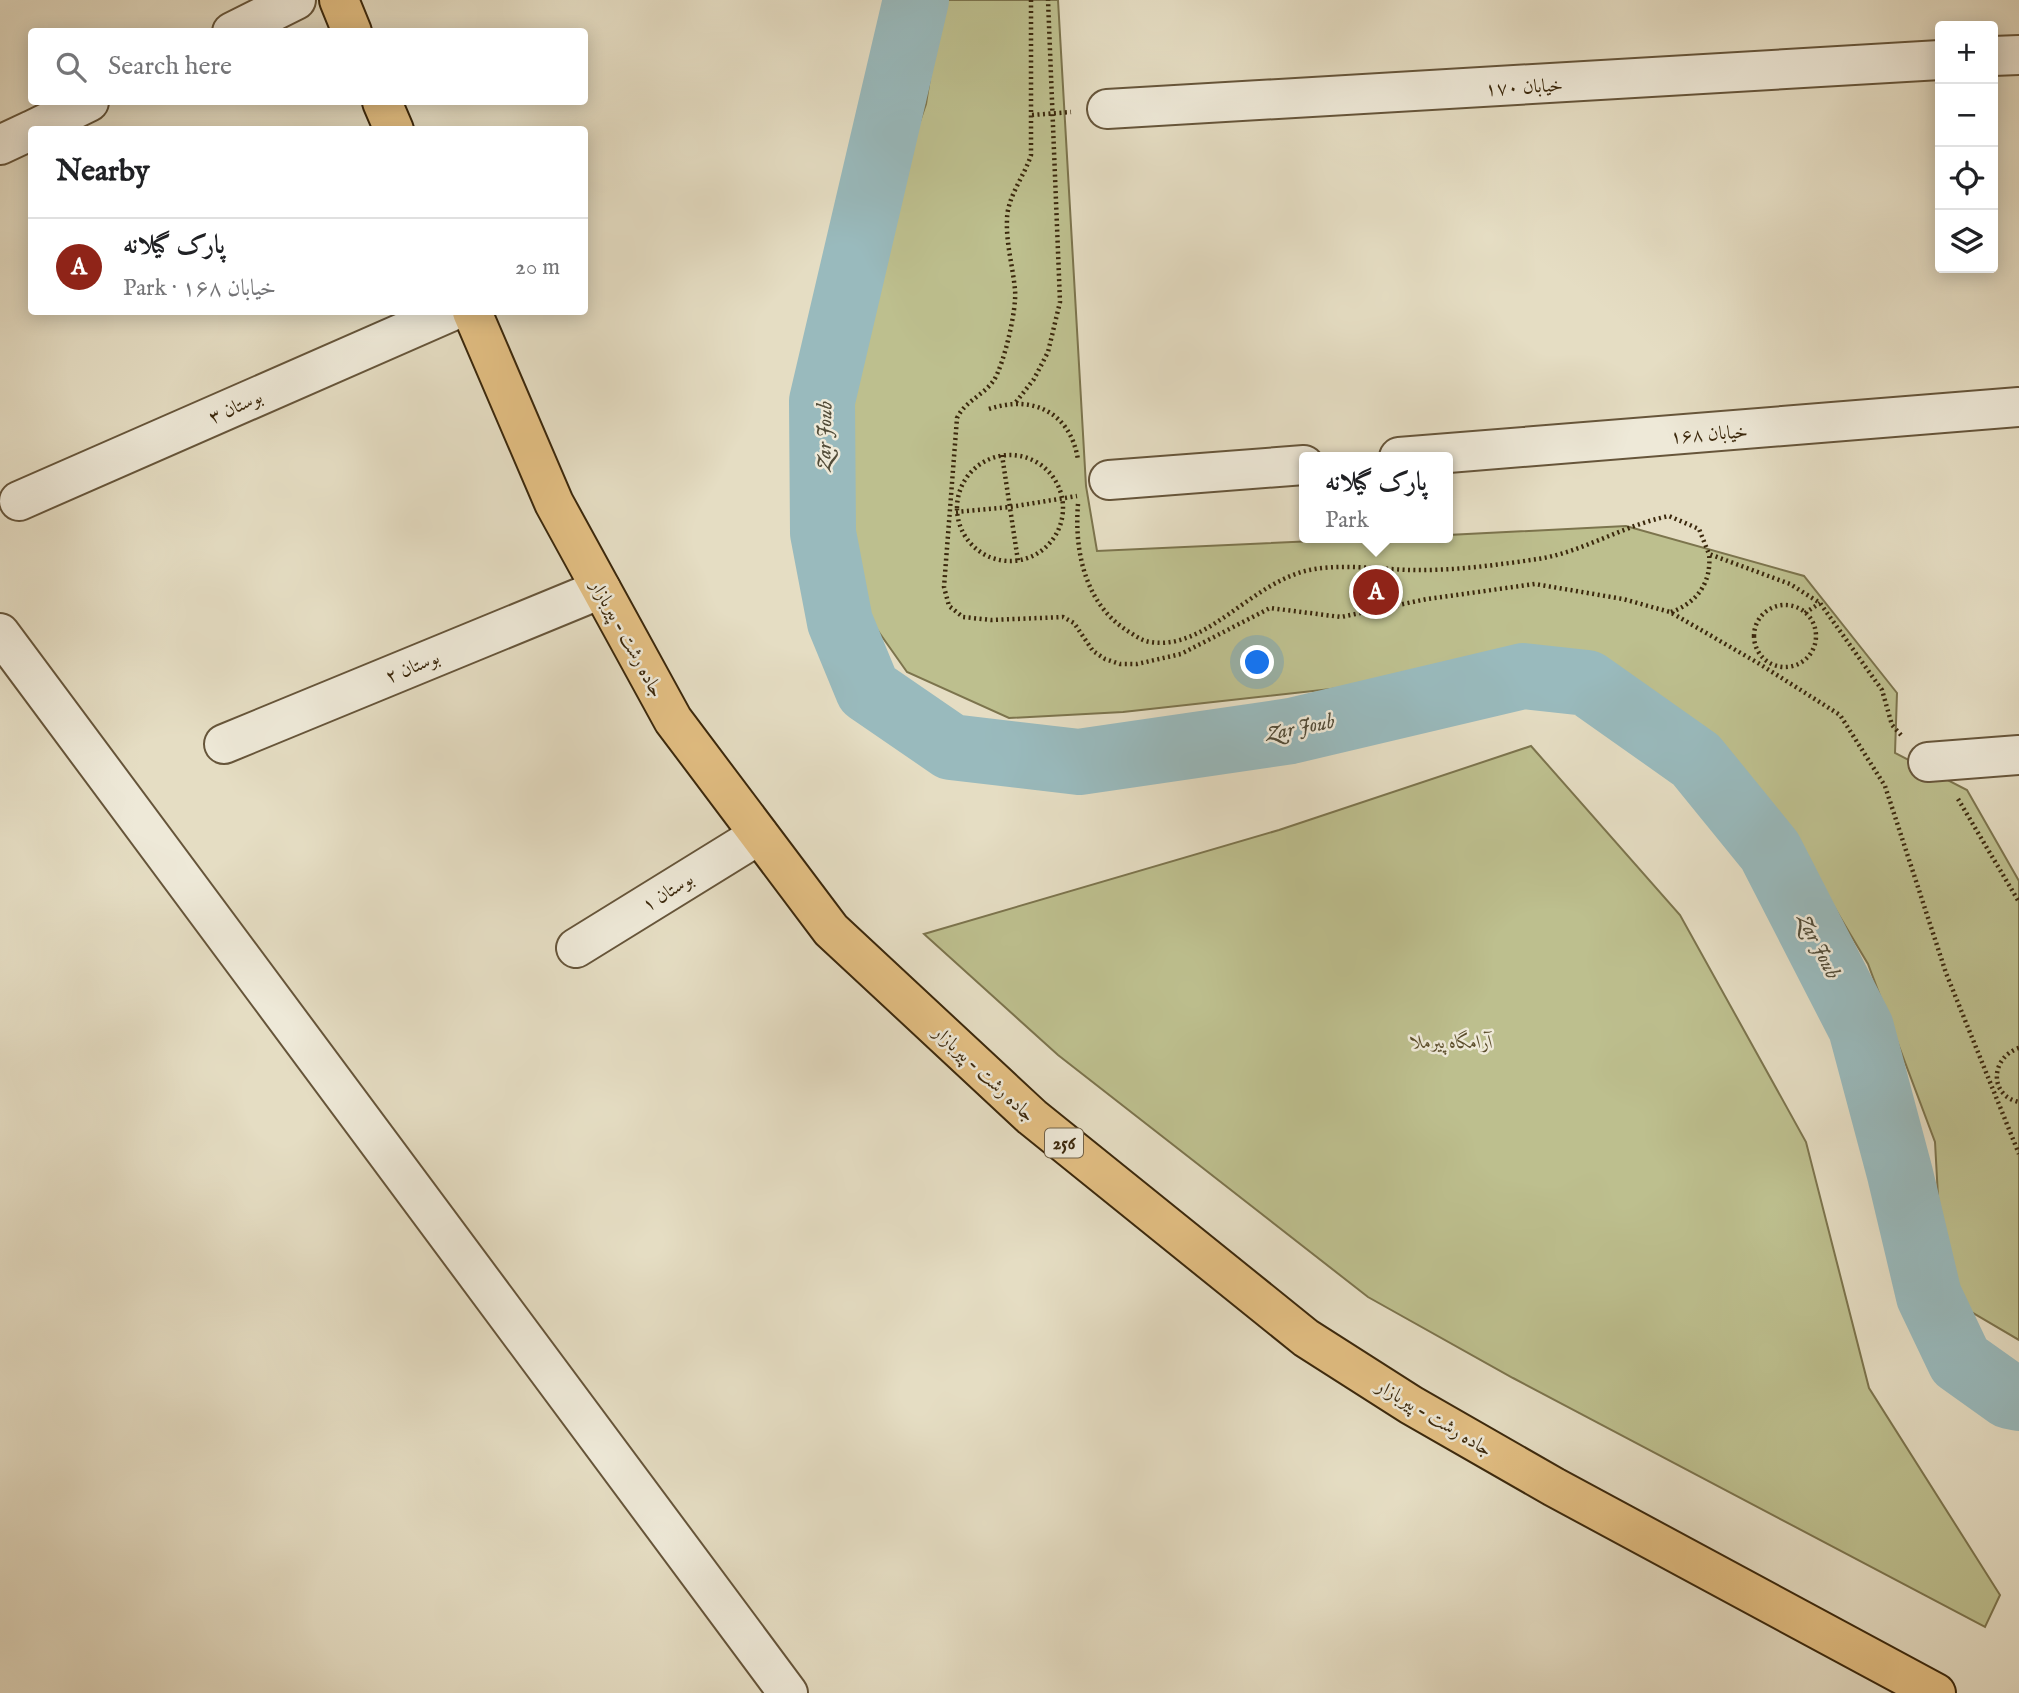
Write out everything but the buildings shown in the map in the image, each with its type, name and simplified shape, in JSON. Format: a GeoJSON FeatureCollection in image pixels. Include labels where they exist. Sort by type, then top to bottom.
{"type":"FeatureCollection","features":[{"type":"Feature","properties":{"kind":"main road"},"geometry":{"type":"LineString","coordinates":[[339,0],[350,28]]}},
{"type":"Feature","properties":{"kind":"main road"},"geometry":{"type":"LineString","coordinates":[[383,105],[392,126]]}},
{"type":"Feature","properties":{"kind":"main road","name":"جاده رشت - پیربازار"},"geometry":{"type":"LineString","coordinates":[[473,315],[554,503],[673,720],[831,930],[1022,1108],[1306,1338],[1411,1405],[1554,1487],[1936,1693]]}},
{"type":"Feature","properties":{"kind":"street"},"geometry":{"type":"LineString","coordinates":[[240,28],[296,0]]}},
{"type":"Feature","properties":{"kind":"street"},"geometry":{"type":"LineString","coordinates":[[1998,56],[2019,55]]}},
{"type":"Feature","properties":{"kind":"street","name":"خیابان ۱۷۰"},"geometry":{"type":"LineString","coordinates":[[1107,109],[1935,60]]}},
{"type":"Feature","properties":{"kind":"street"},"geometry":{"type":"LineString","coordinates":[[40,126],[83,105]]}},
{"type":"Feature","properties":{"kind":"street"},"geometry":{"type":"LineString","coordinates":[[0,145],[28,132]]}},
{"type":"Feature","properties":{"kind":"street","name":"بوستان ۳"},"geometry":{"type":"LineString","coordinates":[[19,501],[443,315]]}},
{"type":"Feature","properties":{"kind":"street","name":"خیابان ۱۶۸"},"geometry":{"type":"LineString","coordinates":[[1453,453],[2019,407]]}},
{"type":"Feature","properties":{"kind":"street"},"geometry":{"type":"LineString","coordinates":[[1087,483],[1299,465]]}},
{"type":"Feature","properties":{"kind":"street","name":"بوستان ۲"},"geometry":{"type":"LineString","coordinates":[[224,744],[601,589]]}},
{"type":"Feature","properties":{"kind":"street"},"geometry":{"type":"LineString","coordinates":[[0,634],[788,1693]]}},
{"type":"Feature","properties":{"kind":"street"},"geometry":{"type":"LineString","coordinates":[[1928,762],[2019,755]]}},
{"type":"Feature","properties":{"kind":"street","name":"بوستان ۱"},"geometry":{"type":"LineString","coordinates":[[576,948],[759,835]]}},
{"type":"Feature","properties":{"kind":"path"},"geometry":{"type":"LineString","coordinates":[[1031,0],[1031,155],[1011,199],[1006,218],[1016,294],[1006,345],[994,380],[962,406],[957,418],[944,587],[944,597],[955,613],[991,620],[1063,617],[1074,623],[1093,651],[1120,664],[1137,664],[1181,654],[1270,608],[1340,617],[1427,599],[1535,584],[1623,599],[1670,612],[1840,715],[1885,786],[1946,973],[2019,1154]]}},
{"type":"Feature","properties":{"kind":"path"},"geometry":{"type":"LineString","coordinates":[[1016,402],[1034,379],[1048,352],[1060,302],[1048,0]]}},
{"type":"Feature","properties":{"kind":"path"},"geometry":{"type":"LineString","coordinates":[[989,409],[1016,402],[1044,410],[1068,428],[1087,483],[1076,525],[1085,575],[1096,602],[1112,621],[1146,642],[1173,644],[1191,638],[1270,583],[1307,571],[1363,568],[1414,570],[1540,558],[1669,516],[1699,529],[1709,554],[1710,566],[1703,588],[1683,608],[1670,612]]}},
{"type":"Feature","properties":{"kind":"path"},"geometry":{"type":"LineString","coordinates":[[1002,455],[1018,561]]}},
{"type":"Feature","properties":{"kind":"path"},"geometry":{"type":"LineString","coordinates":[[1002,455],[1018,455],[1040,464],[1058,481],[1063,496],[1064,514],[1059,531],[1035,556],[1018,561],[1000,561],[984,555],[970,544],[961,529],[956,512],[963,481],[986,459],[1002,455]]}},
{"type":"Feature","properties":{"kind":"path"},"geometry":{"type":"LineString","coordinates":[[956,512],[1010,508],[1063,496],[1087,483]]}},
{"type":"Feature","properties":{"kind":"path"},"geometry":{"type":"LineString","coordinates":[[1709,554],[1790,584],[1820,603],[1882,690],[1892,725],[1928,762],[1960,801],[2019,902]]}},
{"type":"Feature","properties":{"kind":"path"},"geometry":{"type":"LineString","coordinates":[[1805,612],[1820,603]]}},
{"type":"Feature","properties":{"kind":"path"},"geometry":{"type":"LineString","coordinates":[[1783,605],[1805,612],[1816,634],[1814,646],[1807,657],[1797,665],[1785,667],[1762,657],[1754,636],[1761,615],[1783,605]]}},
{"type":"Feature","properties":{"kind":"path"},"geometry":{"type":"LineString","coordinates":[[1758,663],[1762,657]]}},
{"type":"Feature","properties":{"kind":"path"},"geometry":{"type":"LineString","coordinates":[[2019,1048],[2008,1052],[1998,1064],[1996,1079],[2001,1092],[2011,1100],[2019,1102]]}},
{"type":"Feature","properties":{"kind":"green space"},"geometry":{"type":"Polygon","coordinates":[[[942,0],[1058,0],[1086,486],[1097,551],[1299,542],[1453,543],[1453,535],[1626,526],[1804,576],[1897,693],[1895,753],[1967,790],[2019,881],[2019,1340],[1963,1307],[1940,1233],[1935,1142],[1868,964],[1790,833],[1767,802],[1713,746],[1649,702],[1615,684],[1543,659],[1403,681],[1123,712],[1009,718],[907,672],[852,594],[842,436],[867,274],[926,104],[942,0]]]}},
{"type":"Feature","properties":{"kind":"green space","name":"آرامگاه پیرملا"},"geometry":{"type":"Polygon","coordinates":[[[1531,746],[1680,915],[1806,1142],[1869,1388],[2000,1595],[1985,1627],[1513,1378],[1368,1297],[1058,1055],[924,934],[1279,830],[1531,746]]]}},
{"type":"Feature","properties":{"kind":"waterway","name":"Zar Joub"},"geometry":{"type":"LineString","coordinates":[[916,0],[822,401],[823,533],[840,622],[868,690],[951,747],[1079,762],[1291,731],[1523,676],[1587,683],[1696,760],[1770,851],[1861,1028],[1929,1296],[1960,1361],[2009,1396],[2019,1398]]}},
{"type":"Feature","properties":{"kind":"place","name":"پارک گیلانه"},"geometry":{"type":"Point","coordinates":[1376,592]}}]}
